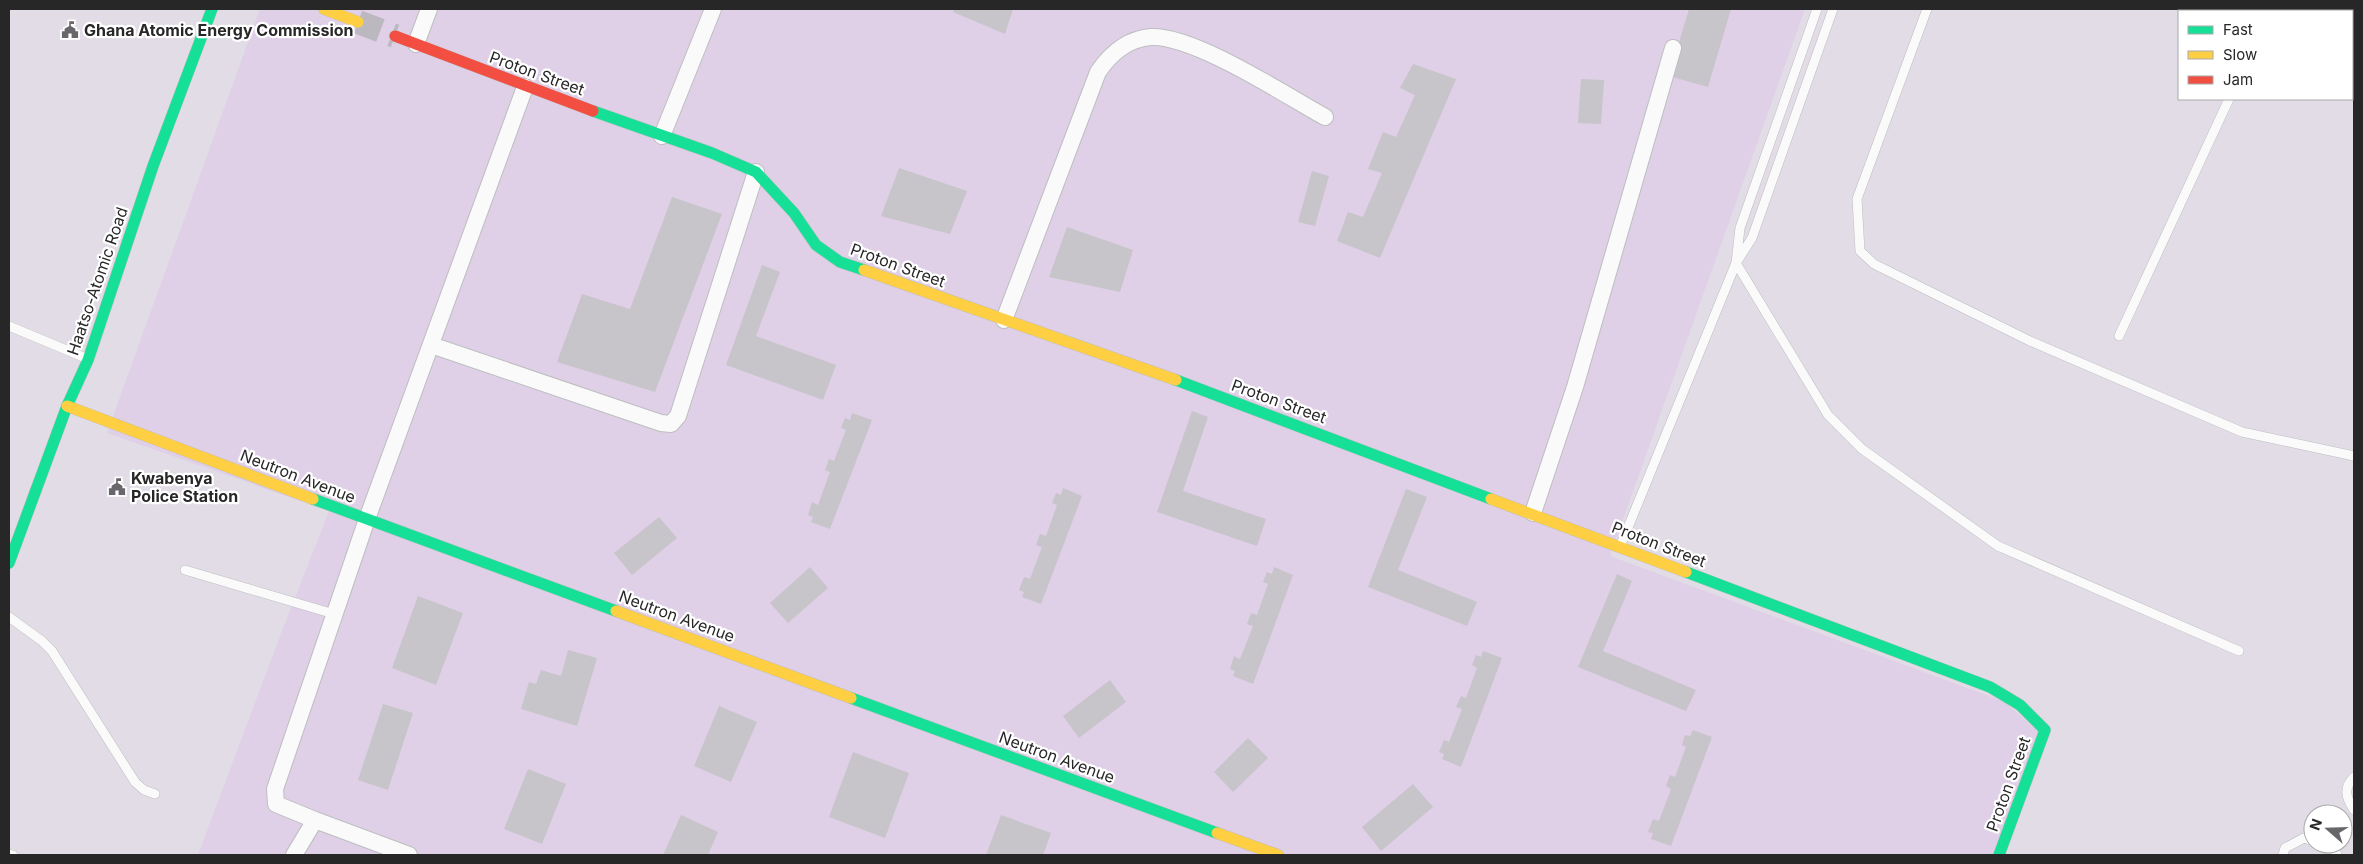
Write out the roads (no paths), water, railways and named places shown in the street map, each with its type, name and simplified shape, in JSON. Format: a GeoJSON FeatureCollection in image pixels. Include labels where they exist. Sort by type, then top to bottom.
{"type":"FeatureCollection","features":[{"type":"Feature","properties":{"kind":"street","name":"Haatso-Atomic Road"},"geometry":{"type":"LineString","coordinates":[[9,563],[67,406],[88,360],[153,166],[212,9]]}},
{"type":"Feature","properties":{"kind":"street"},"geometry":{"type":"LineString","coordinates":[[324,9],[358,22]]}},
{"type":"Feature","properties":{"kind":"street"},"geometry":{"type":"LineString","coordinates":[[416,44],[429,9]]}},
{"type":"Feature","properties":{"kind":"street"},"geometry":{"type":"LineString","coordinates":[[662,136],[713,9]]}},
{"type":"Feature","properties":{"kind":"street","name":"Proton Street"},"geometry":{"type":"LineString","coordinates":[[395,36],[756,172],[794,213],[816,245],[840,262],[1120,359],[1533,513],[1990,687],[2007,696],[2034,715],[2045,730],[1999,855]]}},
{"type":"Feature","properties":{"kind":"street"},"geometry":{"type":"LineString","coordinates":[[1004,320],[1098,72],[1109,57],[1120,47],[1151,37],[1179,42],[1213,54],[1324,118]]}},
{"type":"Feature","properties":{"kind":"street"},"geometry":{"type":"LineString","coordinates":[[1533,513],[1578,378],[1673,48]]}},
{"type":"Feature","properties":{"kind":"street"},"geometry":{"type":"LineString","coordinates":[[409,855],[276,804],[274,797],[278,779],[367,519],[525,86]]}},
{"type":"Feature","properties":{"kind":"street"},"geometry":{"type":"LineString","coordinates":[[431,345],[660,423],[671,424],[678,416],[756,172]]}},
{"type":"Feature","properties":{"kind":"street","name":"Neutron Avenue"},"geometry":{"type":"LineString","coordinates":[[67,406],[367,519],[1278,855]]}},
{"type":"Feature","properties":{"kind":"street"},"geometry":{"type":"LineString","coordinates":[[294,855],[314,820]]}},
{"type":"Feature","properties":{"kind":"lane"},"geometry":{"type":"LineString","coordinates":[[1817,9],[1740,228],[1736,264],[1828,415],[1862,449],[1998,546],[2239,651]]}},
{"type":"Feature","properties":{"kind":"lane"},"geometry":{"type":"LineString","coordinates":[[1620,547],[1736,264],[1752,238],[1833,9]]}},
{"type":"Feature","properties":{"kind":"lane"},"geometry":{"type":"LineString","coordinates":[[1927,9],[1857,199],[1860,251],[1874,264],[2030,341],[2242,432],[2354,456]]}},
{"type":"Feature","properties":{"kind":"lane"},"geometry":{"type":"LineString","coordinates":[[1786,95],[1801,100]]}},
{"type":"Feature","properties":{"kind":"lane"},"geometry":{"type":"LineString","coordinates":[[2119,336],[2229,100]]}},
{"type":"Feature","properties":{"kind":"lane"},"geometry":{"type":"LineString","coordinates":[[1758,180],[1772,184]]}},
{"type":"Feature","properties":{"kind":"lane"},"geometry":{"type":"LineString","coordinates":[[9,326],[88,360]]}},
{"type":"Feature","properties":{"kind":"lane"},"geometry":{"type":"LineString","coordinates":[[184,570],[334,614]]}},
{"type":"Feature","properties":{"kind":"lane"},"geometry":{"type":"LineString","coordinates":[[9,617],[42,641],[52,651],[136,782],[144,790],[155,794]]}},
{"type":"Feature","properties":{"kind":"lane"},"geometry":{"type":"LineString","coordinates":[[2354,777],[2348,784],[2346,792],[2354,810]]}},
{"type":"Feature","properties":{"kind":"lane"},"geometry":{"type":"LineString","coordinates":[[2283,855],[2285,848],[2303,839]]}},
{"type":"Feature","properties":{"kind":"lane"},"geometry":{"type":"LineString","coordinates":[[9,854],[13,855]]}},
{"type":"Feature","properties":{"kind":"tunnel"},"geometry":{"type":"LineString","coordinates":[[358,22],[395,36]]}},
{"type":"Feature","properties":{"kind":"place","name":"Ghana Atomic Energy Commission"},"geometry":{"type":"Point","coordinates":[70,30]}},
{"type":"Feature","properties":{"kind":"place","name":"Kwabenya Police Station"},"geometry":{"type":"Point","coordinates":[117,487]}}]}
